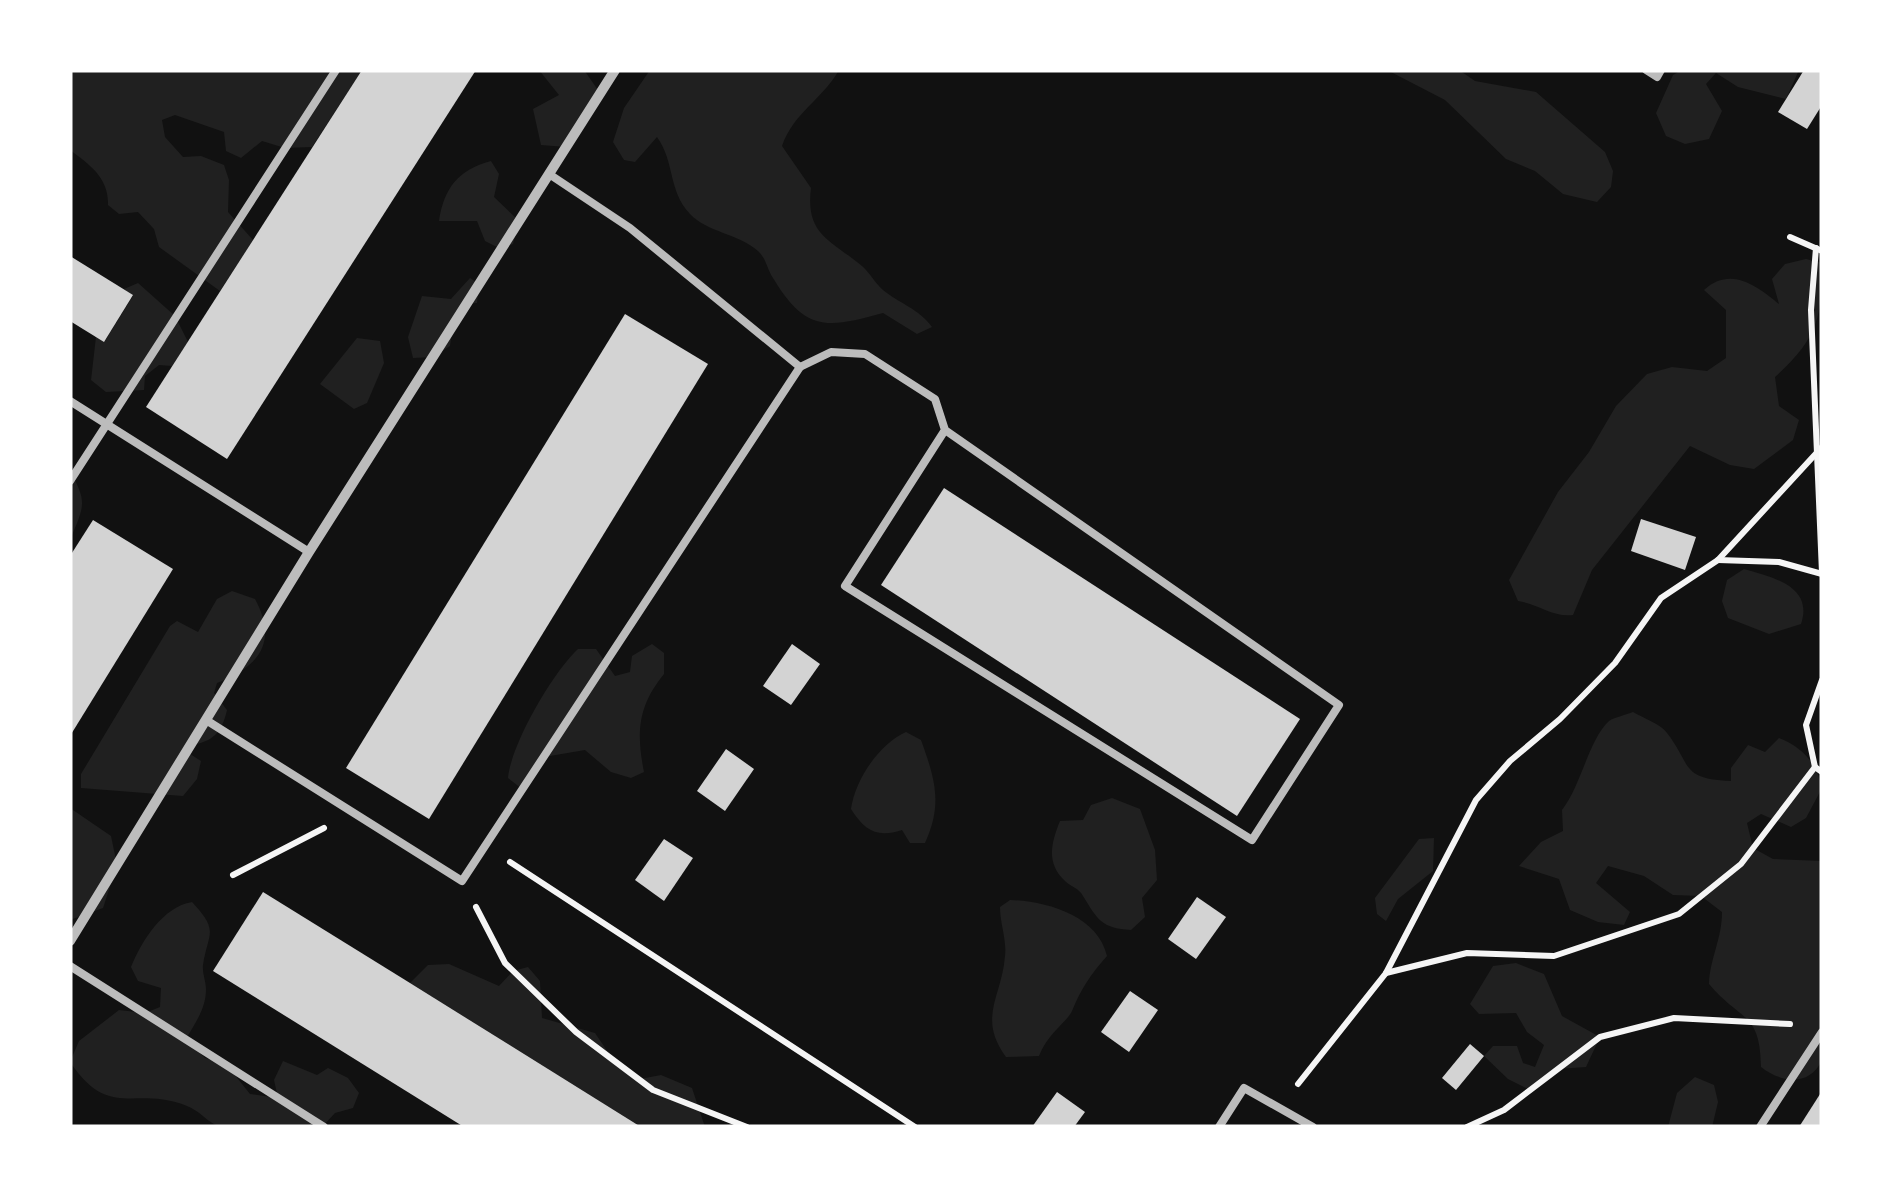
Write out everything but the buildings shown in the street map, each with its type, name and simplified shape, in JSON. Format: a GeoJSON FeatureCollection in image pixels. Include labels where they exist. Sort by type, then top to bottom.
{"type":"FeatureCollection","features":[{"type":"Feature","properties":{"kind":"street"},"geometry":{"type":"LineString","coordinates":[[70,941],[309,552],[615,70]]}},
{"type":"Feature","properties":{"kind":"lane"},"geometry":{"type":"LineString","coordinates":[[70,481],[336,70]]}},
{"type":"Feature","properties":{"kind":"lane"},"geometry":{"type":"LineString","coordinates":[[1646,70],[1657,77],[1661,70]]}},
{"type":"Feature","properties":{"kind":"lane"},"geometry":{"type":"LineString","coordinates":[[549,174],[630,228],[800,368]]}},
{"type":"Feature","properties":{"kind":"lane"},"geometry":{"type":"LineString","coordinates":[[206,720],[462,882],[800,368],[831,352],[866,354],[936,399],[945,430],[1339,705],[1252,840],[845,586],[945,430]]}},
{"type":"Feature","properties":{"kind":"lane"},"geometry":{"type":"LineString","coordinates":[[70,401],[309,552]]}},
{"type":"Feature","properties":{"kind":"lane"},"geometry":{"type":"LineString","coordinates":[[70,966],[324,1127]]}},
{"type":"Feature","properties":{"kind":"lane"},"geometry":{"type":"LineString","coordinates":[[1760,1127],[1822,1032]]}},
{"type":"Feature","properties":{"kind":"lane"},"geometry":{"type":"LineString","coordinates":[[1220,1127],[1244,1088],[1313,1127]]}},
{"type":"Feature","properties":{"kind":"path"},"geometry":{"type":"LineString","coordinates":[[1718,560],[1779,562],[1822,573],[1811,310],[1819,250],[1790,236]]}},
{"type":"Feature","properties":{"kind":"path"},"geometry":{"type":"LineString","coordinates":[[1278,1108],[1386,973],[1476,800],[1510,761],[1615,663],[1661,598],[1718,560],[1819,449]]}},
{"type":"Feature","properties":{"kind":"path"},"geometry":{"type":"LineString","coordinates":[[1386,973],[1466,953],[1554,956],[1679,914],[1741,864],[1818,769],[1806,725],[1822,680]]}},
{"type":"Feature","properties":{"kind":"path"},"geometry":{"type":"LineString","coordinates":[[234,875],[352,814]]}},
{"type":"Feature","properties":{"kind":"path"},"geometry":{"type":"LineString","coordinates":[[485,846],[915,1127]]}},
{"type":"Feature","properties":{"kind":"path"},"geometry":{"type":"LineString","coordinates":[[462,882],[505,963],[566,1022],[653,1090],[746,1127]]}},
{"type":"Feature","properties":{"kind":"path"},"geometry":{"type":"LineString","coordinates":[[1467,1127],[1504,1110],[1600,1037],[1674,1018],[1805,1025]]}},
{"type":"Feature","properties":{"kind":"shaded area"},"geometry":{"type":"Polygon","coordinates":[[[70,70],[362,70],[312,147],[285,148],[262,141],[241,158],[226,151],[224,132],[175,115],[162,120],[165,137],[183,157],[201,156],[224,165],[229,180],[228,212],[253,240],[220,291],[159,247],[154,229],[138,212],[119,214],[108,205],[102,180],[70,150],[70,70]]]}},
{"type":"Feature","properties":{"kind":"shaded area"},"geometry":{"type":"Polygon","coordinates":[[[539,70],[584,70],[600,93],[566,147],[541,145],[533,109],[559,95],[539,70]]]}},
{"type":"Feature","properties":{"kind":"shaded area"},"geometry":{"type":"Polygon","coordinates":[[[650,70],[839,70],[794,124],[782,146],[811,188],[812,216],[823,235],[862,266],[883,290],[932,327],[917,334],[883,313],[833,323],[808,317],[785,296],[758,251],[690,214],[678,196],[667,156],[657,137],[635,162],[624,160],[613,142],[624,108],[650,70]]]}},
{"type":"Feature","properties":{"kind":"shaded area"},"geometry":{"type":"Polygon","coordinates":[[[1387,70],[1459,70],[1475,81],[1536,92],[1605,152],[1613,171],[1611,187],[1597,202],[1563,194],[1535,171],[1506,159],[1445,100],[1387,70]]]}},
{"type":"Feature","properties":{"kind":"shaded area"},"geometry":{"type":"Polygon","coordinates":[[[1682,70],[1799,70],[1786,99],[1738,87],[1716,73],[1706,84],[1722,111],[1709,139],[1685,144],[1666,136],[1656,113],[1673,75],[1682,70]]]}},
{"type":"Feature","properties":{"kind":"shaded area"},"geometry":{"type":"Polygon","coordinates":[[[491,161],[499,174],[494,197],[519,221],[513,244],[501,249],[485,241],[477,221],[439,221],[454,182],[491,161]]]}},
{"type":"Feature","properties":{"kind":"shaded area"},"geometry":{"type":"Polygon","coordinates":[[[1806,259],[1822,263],[1815,326],[1800,350],[1775,377],[1779,406],[1799,420],[1793,440],[1754,469],[1730,465],[1690,446],[1592,570],[1573,615],[1518,601],[1509,580],[1558,492],[1589,452],[1616,406],[1647,374],[1672,367],[1707,371],[1726,358],[1726,310],[1704,290],[1723,279],[1733,279],[1752,285],[1779,304],[1772,279],[1785,264],[1806,259]]]}},
{"type":"Feature","properties":{"kind":"shaded area"},"geometry":{"type":"Polygon","coordinates":[[[470,278],[479,284],[477,303],[466,304],[453,325],[450,346],[433,357],[413,358],[408,337],[422,296],[451,299],[470,278]]]}},
{"type":"Feature","properties":{"kind":"shaded area"},"geometry":{"type":"Polygon","coordinates":[[[138,283],[175,316],[188,342],[172,366],[159,365],[145,376],[144,390],[106,392],[91,380],[96,337],[105,341],[133,296],[124,289],[138,283]]]}},
{"type":"Feature","properties":{"kind":"shaded area"},"geometry":{"type":"Polygon","coordinates":[[[357,338],[380,341],[384,363],[367,403],[354,409],[320,384],[357,338]]]}},
{"type":"Feature","properties":{"kind":"shaded area"},"geometry":{"type":"Polygon","coordinates":[[[70,471],[82,505],[70,540],[70,471]]]}},
{"type":"Feature","properties":{"kind":"shaded area"},"geometry":{"type":"Polygon","coordinates":[[[1744,569],[1778,580],[1796,592],[1802,600],[1801,624],[1769,634],[1728,618],[1722,601],[1727,580],[1744,569]]]}},
{"type":"Feature","properties":{"kind":"shaded area"},"geometry":{"type":"Polygon","coordinates":[[[232,591],[255,599],[265,628],[264,641],[253,661],[217,683],[214,693],[227,710],[222,724],[215,735],[191,745],[187,752],[201,761],[197,779],[183,796],[81,788],[81,774],[170,626],[177,621],[198,632],[217,599],[232,591]]]}},
{"type":"Feature","properties":{"kind":"shaded area"},"geometry":{"type":"Polygon","coordinates":[[[652,644],[664,653],[664,674],[649,697],[641,720],[644,772],[631,778],[611,772],[585,750],[544,757],[522,789],[508,778],[535,709],[578,649],[596,649],[615,676],[630,672],[632,656],[652,644]]]}},
{"type":"Feature","properties":{"kind":"shaded area"},"geometry":{"type":"Polygon","coordinates":[[[1633,712],[1664,730],[1689,768],[1703,777],[1731,781],[1731,768],[1748,745],[1765,752],[1779,738],[1801,751],[1816,771],[1822,788],[1806,818],[1791,827],[1761,814],[1747,823],[1753,848],[1773,859],[1822,861],[1822,1060],[1810,1075],[1785,1079],[1761,1067],[1753,1026],[1709,984],[1722,912],[1701,896],[1673,895],[1644,876],[1608,866],[1596,883],[1630,912],[1624,925],[1598,922],[1570,910],[1559,879],[1519,866],[1541,842],[1563,831],[1562,810],[1602,729],[1611,720],[1633,712]]]}},
{"type":"Feature","properties":{"kind":"shaded area"},"geometry":{"type":"Polygon","coordinates":[[[906,732],[921,740],[933,779],[934,816],[925,843],[910,843],[902,830],[872,831],[851,809],[857,786],[870,764],[906,732]]]}},
{"type":"Feature","properties":{"kind":"shaded area"},"geometry":{"type":"Polygon","coordinates":[[[1112,798],[1140,809],[1155,850],[1157,880],[1142,898],[1145,917],[1131,930],[1101,921],[1081,893],[1059,874],[1053,860],[1060,821],[1083,820],[1091,805],[1112,798]]]}},
{"type":"Feature","properties":{"kind":"shaded area"},"geometry":{"type":"Polygon","coordinates":[[[70,808],[111,836],[117,865],[103,908],[70,920],[70,808]]]}},
{"type":"Feature","properties":{"kind":"shaded area"},"geometry":{"type":"Polygon","coordinates":[[[1434,838],[1433,871],[1398,899],[1386,921],[1377,914],[1375,898],[1419,839],[1434,838]]]}},
{"type":"Feature","properties":{"kind":"shaded area"},"geometry":{"type":"Polygon","coordinates":[[[1010,900],[1069,913],[1093,931],[1107,956],[1039,1056],[1006,1057],[993,1030],[1005,950],[1000,907],[1010,900]]]}},
{"type":"Feature","properties":{"kind":"shaded area"},"geometry":{"type":"Polygon","coordinates":[[[192,902],[210,932],[203,965],[204,1003],[186,1039],[205,1058],[226,1064],[250,1094],[278,1098],[274,1080],[283,1061],[317,1075],[328,1068],[348,1078],[359,1093],[353,1108],[335,1113],[322,1127],[229,1129],[168,1100],[110,1096],[84,1080],[70,1062],[79,1041],[119,1010],[145,1013],[160,1007],[161,988],[138,981],[131,967],[155,926],[172,910],[192,902]]]}},
{"type":"Feature","properties":{"kind":"shaded area"},"geometry":{"type":"Polygon","coordinates":[[[1516,963],[1544,974],[1562,1016],[1600,1037],[1586,1067],[1558,1069],[1530,1090],[1508,1079],[1484,1056],[1493,1046],[1517,1046],[1523,1063],[1535,1067],[1544,1045],[1527,1032],[1516,1013],[1479,1014],[1470,1004],[1493,966],[1516,963]]]}},
{"type":"Feature","properties":{"kind":"shaded area"},"geometry":{"type":"Polygon","coordinates":[[[449,964],[499,986],[513,971],[528,967],[540,981],[542,1018],[595,1033],[612,1058],[640,1079],[661,1075],[692,1088],[705,1127],[641,1127],[410,983],[428,965],[449,964]]]}},
{"type":"Feature","properties":{"kind":"shaded area"},"geometry":{"type":"Polygon","coordinates":[[[1695,1077],[1714,1085],[1718,1102],[1712,1127],[1668,1127],[1677,1093],[1695,1077]]]}}]}
